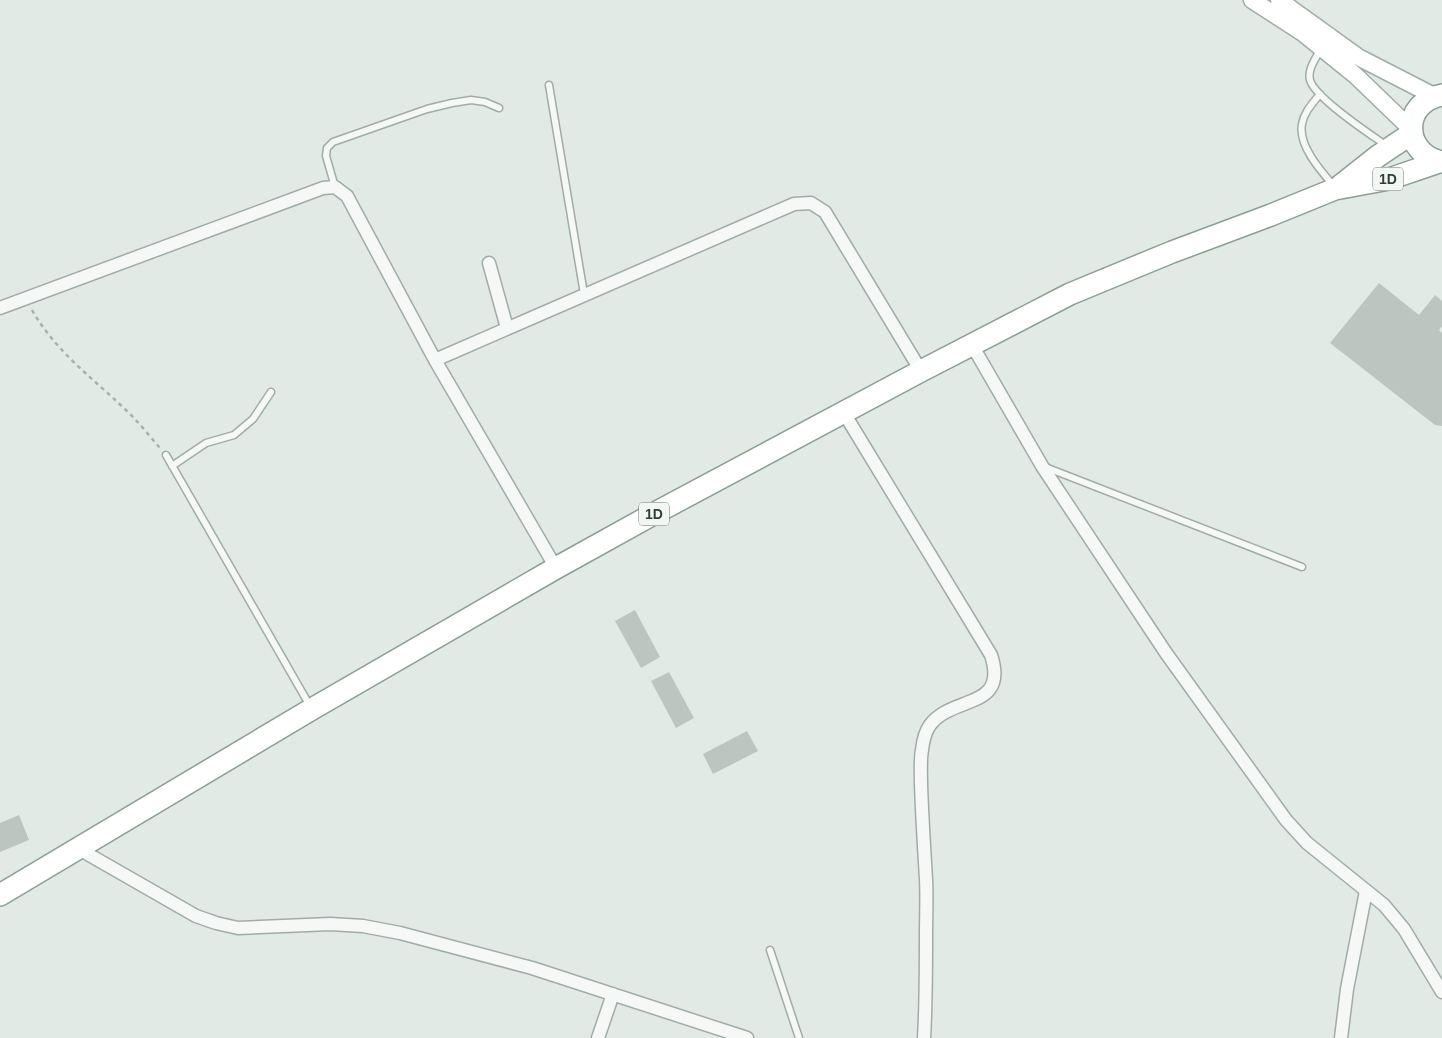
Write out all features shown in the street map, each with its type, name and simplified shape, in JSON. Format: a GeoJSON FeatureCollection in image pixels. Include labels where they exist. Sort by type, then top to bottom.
{"type":"FeatureCollection","features":[{"type":"Feature","properties":{"kind":"highway"},"geometry":{"type":"LineString","coordinates":[[1411,131],[1414,115],[1422,103],[1438,96]]}},
{"type":"Feature","properties":{"kind":"highway","name":"1D"},"geometry":{"type":"LineString","coordinates":[[1336,189],[1411,131],[1416,147],[1426,157],[1441,162]]}},
{"type":"Feature","properties":{"kind":"highway","name":"1D"},"geometry":{"type":"LineString","coordinates":[[0,895],[312,709],[556,568],[921,371],[1070,294],[1172,252],[1336,189],[1389,179],[1441,162]]}},
{"type":"Feature","properties":{"kind":"street"},"geometry":{"type":"LineString","coordinates":[[1252,0],[1303,33],[1355,75],[1411,131]]}},
{"type":"Feature","properties":{"kind":"street"},"geometry":{"type":"LineString","coordinates":[[1285,2],[1358,57],[1438,96]]}},
{"type":"Feature","properties":{"kind":"street"},"geometry":{"type":"LineString","coordinates":[[0,308],[322,188],[336,187],[347,196],[435,360],[556,568]]}},
{"type":"Feature","properties":{"kind":"street"},"geometry":{"type":"LineString","coordinates":[[435,360],[794,204],[811,203],[825,212],[921,371]]}},
{"type":"Feature","properties":{"kind":"street"},"geometry":{"type":"LineString","coordinates":[[489,263],[507,328]]}},
{"type":"Feature","properties":{"kind":"street"},"geometry":{"type":"LineString","coordinates":[[972,345],[1042,466],[1166,653],[1286,820],[1307,843],[1384,905],[1404,929],[1442,992]]}},
{"type":"Feature","properties":{"kind":"street"},"geometry":{"type":"LineString","coordinates":[[844,413],[991,655],[995,667],[994,679],[990,690],[981,697],[942,714],[930,724],[924,737],[921,754],[926,882],[926,1004],[924,1038]]}},
{"type":"Feature","properties":{"kind":"street"},"geometry":{"type":"LineString","coordinates":[[79,849],[196,916],[216,924],[238,928],[330,924],[372,928],[438,942],[504,960],[747,1038]]}},
{"type":"Feature","properties":{"kind":"street"},"geometry":{"type":"LineString","coordinates":[[1341,1038],[1347,989],[1366,891]]}},
{"type":"Feature","properties":{"kind":"street"},"geometry":{"type":"LineString","coordinates":[[598,1038],[613,994]]}},
{"type":"Feature","properties":{"kind":"lane"},"geometry":{"type":"LineString","coordinates":[[1322,48],[1310,70],[1310,81],[1320,94],[1354,124],[1390,148]]}},
{"type":"Feature","properties":{"kind":"lane"},"geometry":{"type":"LineString","coordinates":[[549,86],[584,294]]}},
{"type":"Feature","properties":{"kind":"lane"},"geometry":{"type":"LineString","coordinates":[[1320,94],[1307,110],[1304,117],[1302,125],[1303,136],[1309,154],[1336,189]]}},
{"type":"Feature","properties":{"kind":"lane"},"geometry":{"type":"LineString","coordinates":[[336,187],[326,156],[327,148],[333,142],[426,109],[452,102],[471,100],[485,102],[499,108]]}},
{"type":"Feature","properties":{"kind":"lane"},"geometry":{"type":"LineString","coordinates":[[172,466],[206,443],[234,435],[253,420],[271,392]]}},
{"type":"Feature","properties":{"kind":"lane"},"geometry":{"type":"LineString","coordinates":[[166,455],[312,709]]}},
{"type":"Feature","properties":{"kind":"lane"},"geometry":{"type":"LineString","coordinates":[[1042,466],[1302,567]]}},
{"type":"Feature","properties":{"kind":"lane"},"geometry":{"type":"LineString","coordinates":[[770,950],[799,1038]]}},
{"type":"Feature","properties":{"kind":"path"},"geometry":{"type":"LineString","coordinates":[[26,299],[43,329],[58,347],[133,417],[166,455]]}},
{"type":"Feature","properties":{"kind":"building"},"geometry":{"type":"Polygon","coordinates":[[[1379,283],[1419,315],[1435,295],[1442,301],[1442,326],[1439,330],[1442,333],[1442,426],[1435,425],[1330,343],[1379,283]]]}},
{"type":"Feature","properties":{"kind":"building"},"geometry":{"type":"Polygon","coordinates":[[[635,610],[660,657],[641,668],[615,621],[635,610]]]}},
{"type":"Feature","properties":{"kind":"building"},"geometry":{"type":"Polygon","coordinates":[[[669,672],[694,718],[676,728],[651,681],[669,672]]]}},
{"type":"Feature","properties":{"kind":"building"},"geometry":{"type":"Polygon","coordinates":[[[747,731],[758,751],[713,774],[703,754],[747,731]]]}},
{"type":"Feature","properties":{"kind":"building"},"geometry":{"type":"Polygon","coordinates":[[[19,815],[29,840],[0,852],[0,823],[19,815]]]}}]}
